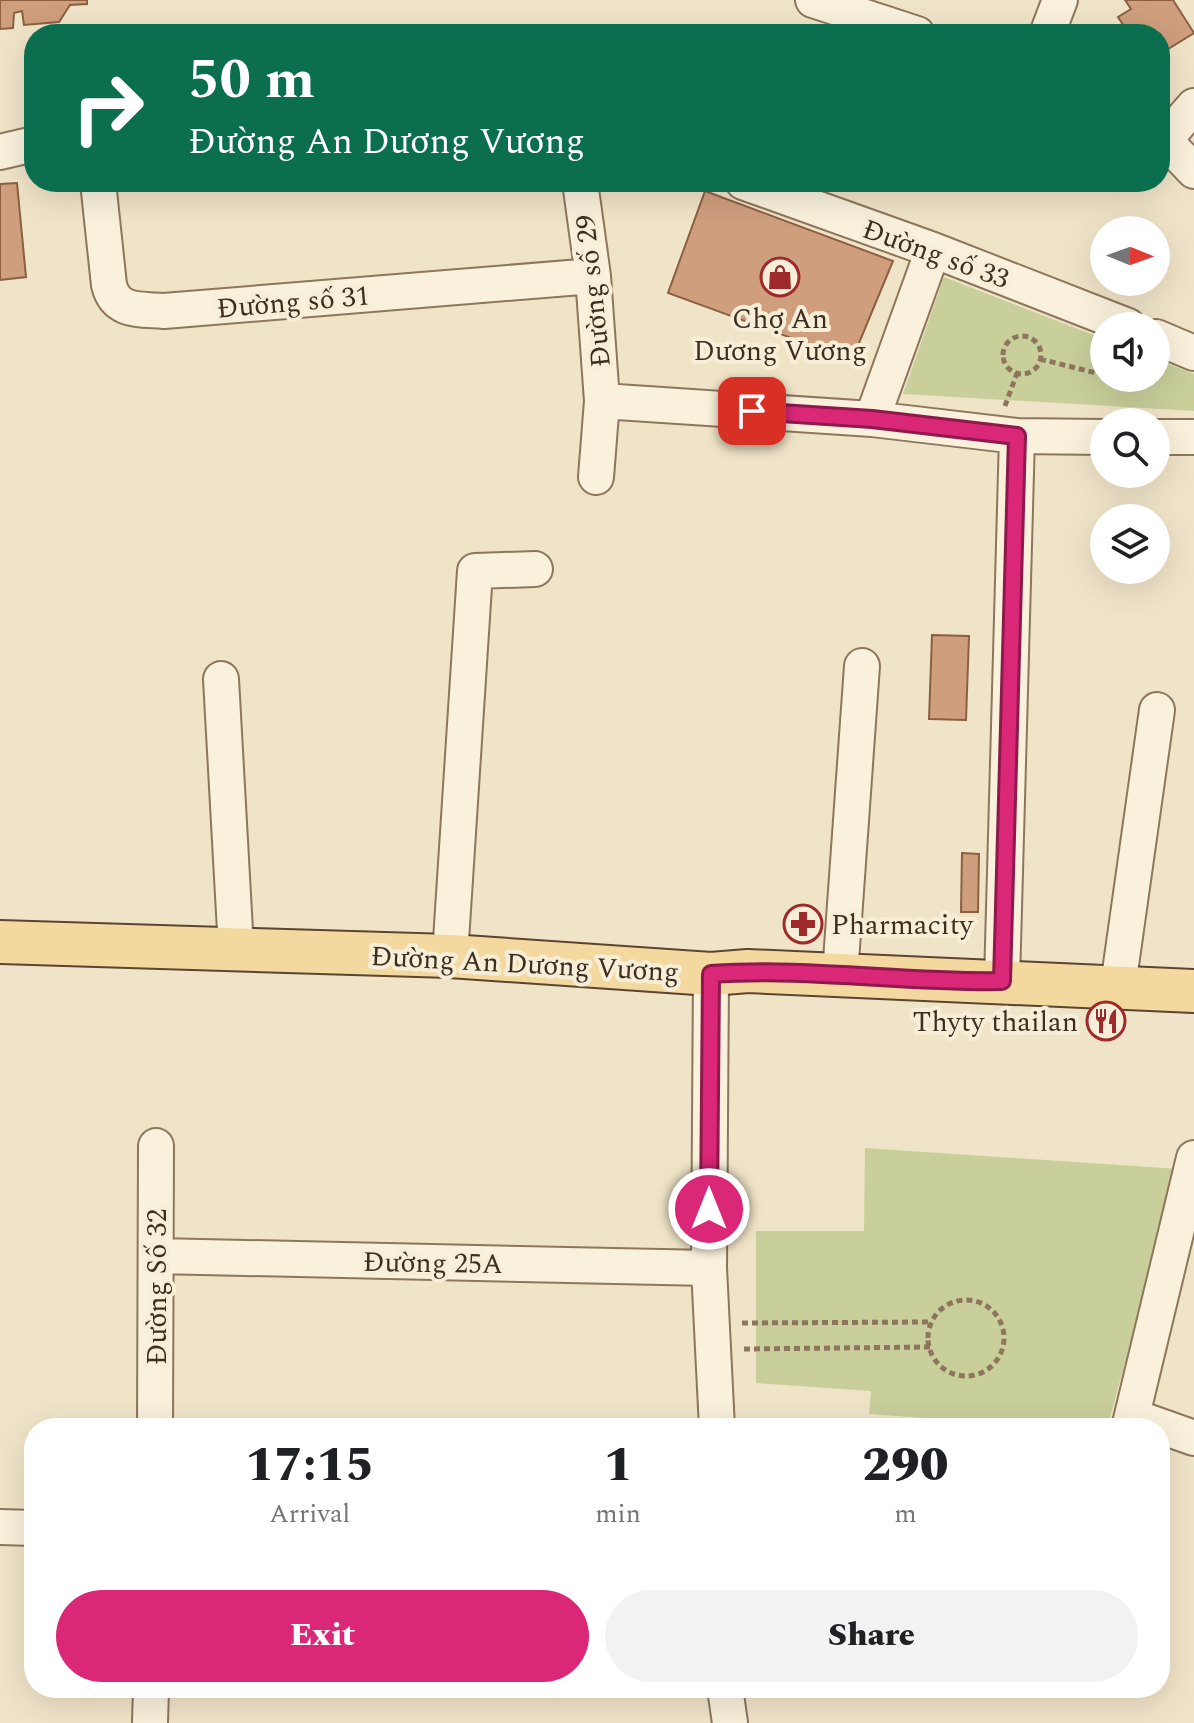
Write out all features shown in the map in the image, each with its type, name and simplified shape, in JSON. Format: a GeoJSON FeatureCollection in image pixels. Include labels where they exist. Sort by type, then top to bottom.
{"type":"FeatureCollection","features":[{"type":"Feature","properties":{"kind":"main road","name":"Đường An Dương Vương"},"geometry":{"type":"LineString","coordinates":[[0,942],[450,956],[711,974],[748,971],[1194,991]]}},
{"type":"Feature","properties":{"kind":"street"},"geometry":{"type":"LineString","coordinates":[[813,0],[886,24]]}},
{"type":"Feature","properties":{"kind":"street"},"geometry":{"type":"LineString","coordinates":[[1051,24],[1060,0]]}},
{"type":"Feature","properties":{"kind":"street"},"geometry":{"type":"LineString","coordinates":[[1170,134],[1194,106]]}},
{"type":"Feature","properties":{"kind":"street"},"geometry":{"type":"LineString","coordinates":[[1170,143],[1194,171]]}},
{"type":"Feature","properties":{"kind":"street"},"geometry":{"type":"LineString","coordinates":[[0,152],[24,146]]}},
{"type":"Feature","properties":{"kind":"street","name":"Đường số 31"},"geometry":{"type":"LineString","coordinates":[[99,192],[109,285],[112,298],[123,307],[164,311],[593,276]]}},
{"type":"Feature","properties":{"kind":"street","name":"Đường số 29"},"geometry":{"type":"LineString","coordinates":[[581,192],[593,276],[602,401],[596,477]]}},
{"type":"Feature","properties":{"kind":"street","name":"Đường số 33"},"geometry":{"type":"LineString","coordinates":[[771,192],[1092,312]]}},
{"type":"Feature","properties":{"kind":"street"},"geometry":{"type":"LineString","coordinates":[[872,419],[933,250]]}},
{"type":"Feature","properties":{"kind":"street"},"geometry":{"type":"LineString","coordinates":[[1170,343],[1194,353]]}},
{"type":"Feature","properties":{"kind":"street","name":"Đường số 29"},"geometry":{"type":"LineString","coordinates":[[602,401],[872,419],[1017,436],[1090,437]]}},
{"type":"Feature","properties":{"kind":"street"},"geometry":{"type":"LineString","coordinates":[[1002,981],[1017,436]]}},
{"type":"Feature","properties":{"kind":"street"},"geometry":{"type":"LineString","coordinates":[[1170,437],[1194,437]]}},
{"type":"Feature","properties":{"kind":"street"},"geometry":{"type":"LineString","coordinates":[[450,956],[475,571],[535,569]]}},
{"type":"Feature","properties":{"kind":"street"},"geometry":{"type":"LineString","coordinates":[[840,975],[862,666]]}},
{"type":"Feature","properties":{"kind":"street"},"geometry":{"type":"LineString","coordinates":[[221,679],[236,949]]}},
{"type":"Feature","properties":{"kind":"street"},"geometry":{"type":"LineString","coordinates":[[1118,986],[1157,710]]}},
{"type":"Feature","properties":{"kind":"street"},"geometry":{"type":"LineString","coordinates":[[711,974],[709,1268],[717,1418]]}},
{"type":"Feature","properties":{"kind":"street","name":"Đường Số 32"},"geometry":{"type":"LineString","coordinates":[[155,1418],[156,1146]]}},
{"type":"Feature","properties":{"kind":"street"},"geometry":{"type":"LineString","coordinates":[[1132,1418],[1194,1158]]}},
{"type":"Feature","properties":{"kind":"street","name":"Đường 25A"},"geometry":{"type":"LineString","coordinates":[[157,1256],[709,1268]]}},
{"type":"Feature","properties":{"kind":"street"},"geometry":{"type":"LineString","coordinates":[[1170,1432],[1194,1438]]}},
{"type":"Feature","properties":{"kind":"street"},"geometry":{"type":"LineString","coordinates":[[0,1527],[24,1528]]}},
{"type":"Feature","properties":{"kind":"street"},"geometry":{"type":"LineString","coordinates":[[150,1723],[151,1698]]}},
{"type":"Feature","properties":{"kind":"street"},"geometry":{"type":"LineString","coordinates":[[726,1698],[730,1723]]}},
{"type":"Feature","properties":{"kind":"path"},"geometry":{"type":"LineString","coordinates":[[1023,336],[1035,341],[1040,359],[1033,369],[1023,374],[1011,371],[1003,355],[1006,343],[1023,336]]}},
{"type":"Feature","properties":{"kind":"path"},"geometry":{"type":"LineString","coordinates":[[1040,359],[1090,372]]}},
{"type":"Feature","properties":{"kind":"path"},"geometry":{"type":"LineString","coordinates":[[961,1299],[985,1303],[1002,1321],[1006,1345],[994,1367],[972,1378],[948,1374],[931,1356],[930,1322],[939,1310],[961,1299]]}},
{"type":"Feature","properties":{"kind":"path"},"geometry":{"type":"LineString","coordinates":[[714,1336],[930,1322]]}},
{"type":"Feature","properties":{"kind":"path"},"geometry":{"type":"LineString","coordinates":[[714,1336],[930,1347]]}},
{"type":"Feature","properties":{"kind":"green space"},"geometry":{"type":"Polygon","coordinates":[[[944,277],[1090,334],[1090,392],[1170,392],[1170,365],[1194,374],[1194,411],[903,394],[944,277]]]}},
{"type":"Feature","properties":{"kind":"green space"},"geometry":{"type":"Polygon","coordinates":[[[865,1148],[1179,1169],[1110,1418],[924,1418],[869,1414],[871,1391],[756,1383],[756,1231],[864,1231],[865,1148]]]}},
{"type":"Feature","properties":{"kind":"building"},"geometry":{"type":"Polygon","coordinates":[[[0,0],[87,0],[87,4],[70,5],[59,22],[24,25],[22,11],[14,13],[13,28],[0,29],[0,0]]]}},
{"type":"Feature","properties":{"kind":"building"},"geometry":{"type":"Polygon","coordinates":[[[1125,0],[1173,0],[1194,33],[1170,48],[1170,24],[1123,24],[1118,17],[1131,9],[1125,0]]]}},
{"type":"Feature","properties":{"kind":"building"},"geometry":{"type":"Polygon","coordinates":[[[17,183],[26,277],[0,280],[0,184],[17,183]]]}},
{"type":"Feature","properties":{"kind":"building","name":"Chợ An Dương Vương"},"geometry":{"type":"Polygon","coordinates":[[[705,192],[893,261],[852,360],[668,293],[705,192]]]}},
{"type":"Feature","properties":{"kind":"building"},"geometry":{"type":"Polygon","coordinates":[[[932,635],[969,636],[966,720],[929,719],[932,635]]]}},
{"type":"Feature","properties":{"kind":"building"},"geometry":{"type":"Polygon","coordinates":[[[962,853],[979,854],[978,912],[961,912],[962,853]]]}},
{"type":"Feature","properties":{"kind":"place","name":"Chợ An Dương Vương"},"geometry":{"type":"Point","coordinates":[780,277]}},
{"type":"Feature","properties":{"kind":"place","name":"Pharmacity"},"geometry":{"type":"Point","coordinates":[803,924]}},
{"type":"Feature","properties":{"kind":"place","name":"Thyty thailan"},"geometry":{"type":"Point","coordinates":[1106,1021]}},
{"type":"Feature","properties":{"kind":"route"},"geometry":{"type":"LineString","coordinates":[[709,1209],[711,974],[748,971],[962,982],[1002,981],[1017,436],[872,419],[752,411]]}}]}
